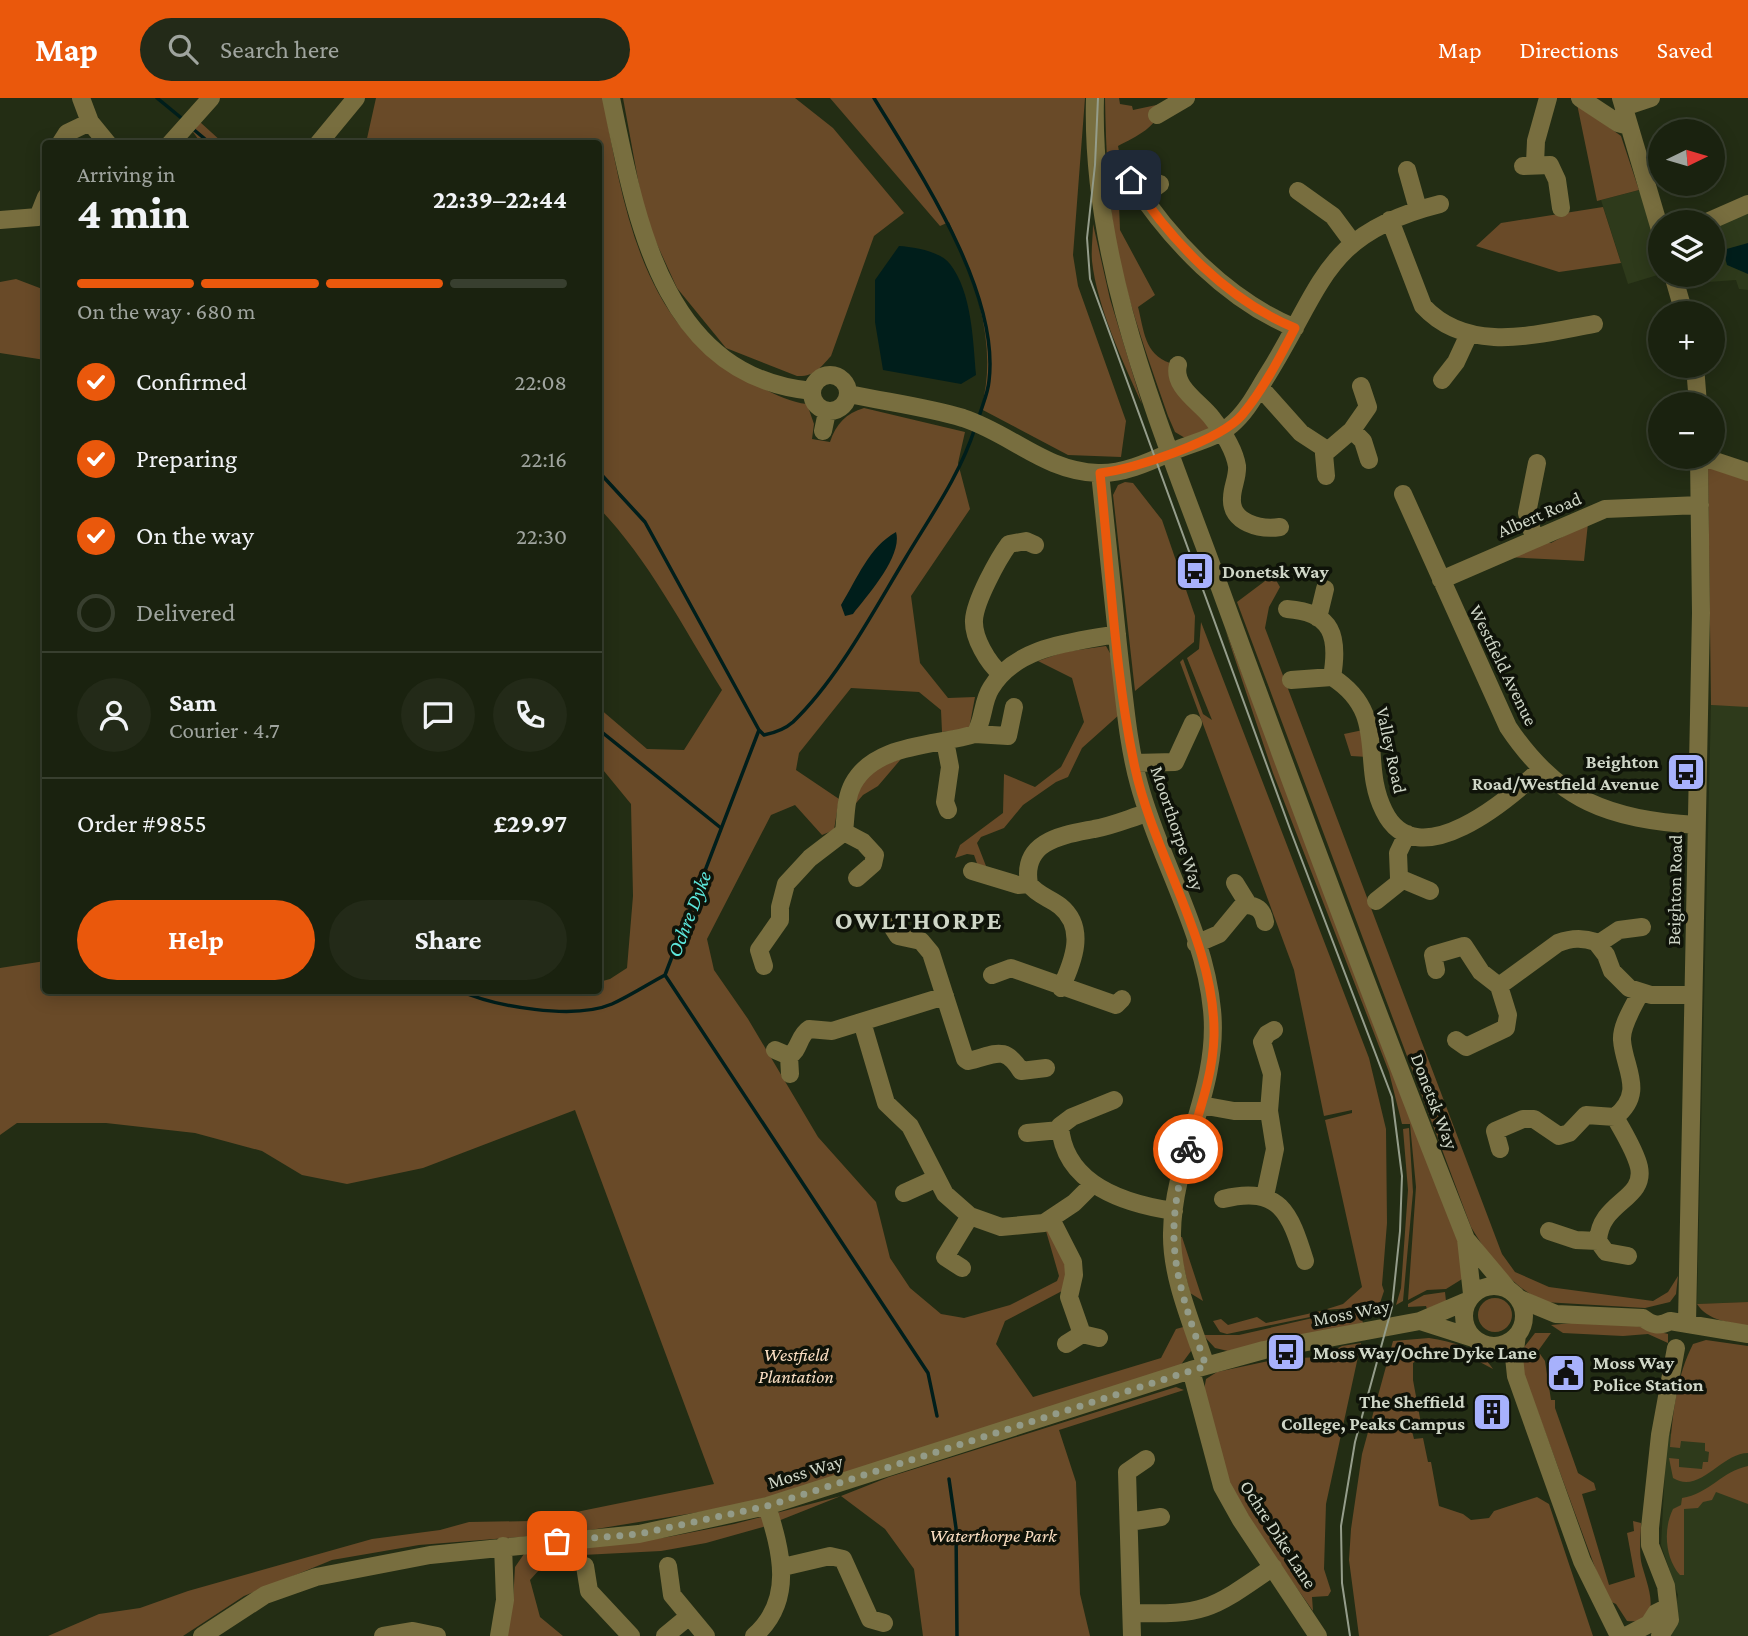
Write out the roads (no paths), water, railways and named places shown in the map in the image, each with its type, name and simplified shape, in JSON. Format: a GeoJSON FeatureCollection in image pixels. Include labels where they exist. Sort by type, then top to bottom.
{"type":"FeatureCollection","features":[{"type":"Feature","properties":{"kind":"street"},"geometry":{"type":"LineString","coordinates":[[81,98],[90,122],[105,140]]}},
{"type":"Feature","properties":{"kind":"street"},"geometry":{"type":"LineString","coordinates":[[176,138],[211,98]]}},
{"type":"Feature","properties":{"kind":"street"},"geometry":{"type":"LineString","coordinates":[[321,140],[356,98]]}},
{"type":"Feature","properties":{"kind":"street"},"geometry":{"type":"LineString","coordinates":[[611,98],[630,190],[649,249],[675,303],[696,335],[716,355],[765,383],[812,391]]}},
{"type":"Feature","properties":{"kind":"street","name":"Donetsk Way"},"geometry":{"type":"LineString","coordinates":[[1095,98],[1101,191],[1117,286],[1171,452],[1283,762],[1466,1239],[1470,1298]]}},
{"type":"Feature","properties":{"kind":"street"},"geometry":{"type":"LineString","coordinates":[[1157,115],[1186,98]]}},
{"type":"Feature","properties":{"kind":"street"},"geometry":{"type":"LineString","coordinates":[[1548,98],[1529,165],[1550,165],[1554,171],[1561,208]]}},
{"type":"Feature","properties":{"kind":"street"},"geometry":{"type":"LineString","coordinates":[[1580,98],[1618,123],[1629,126]]}},
{"type":"Feature","properties":{"kind":"street"},"geometry":{"type":"LineString","coordinates":[[1651,98],[1623,103],[1654,210]]}},
{"type":"Feature","properties":{"kind":"street"},"geometry":{"type":"LineString","coordinates":[[63,140],[67,133],[90,122]]}},
{"type":"Feature","properties":{"kind":"street"},"geometry":{"type":"LineString","coordinates":[[1407,170],[1419,209]]}},
{"type":"Feature","properties":{"kind":"street"},"geometry":{"type":"LineString","coordinates":[[1131,180],[1174,236],[1235,295],[1257,311],[1295,328]]}},
{"type":"Feature","properties":{"kind":"street"},"geometry":{"type":"LineString","coordinates":[[1142,197],[1160,184]]}},
{"type":"Feature","properties":{"kind":"street"},"geometry":{"type":"LineString","coordinates":[[1298,191],[1327,200],[1353,243]]}},
{"type":"Feature","properties":{"kind":"street"},"geometry":{"type":"LineString","coordinates":[[849,394],[962,418],[993,430],[1051,464],[1100,473],[1135,466],[1222,430],[1242,415],[1295,328],[1317,284],[1353,243],[1390,219],[1440,204]]}},
{"type":"Feature","properties":{"kind":"street"},"geometry":{"type":"LineString","coordinates":[[1725,214],[1748,204]]}},
{"type":"Feature","properties":{"kind":"street"},"geometry":{"type":"LineString","coordinates":[[1390,219],[1423,306],[1443,323],[1469,334],[1514,337],[1594,324]]}},
{"type":"Feature","properties":{"kind":"street"},"geometry":{"type":"LineString","coordinates":[[0,220],[42,220]]}},
{"type":"Feature","properties":{"kind":"street"},"geometry":{"type":"LineString","coordinates":[[1442,380],[1456,362],[1469,334]]}},
{"type":"Feature","properties":{"kind":"street"},"geometry":{"type":"LineString","coordinates":[[1178,365],[1178,380],[1222,430],[1238,470],[1232,494],[1233,509],[1243,521],[1256,526],[1280,527]]}},
{"type":"Feature","properties":{"kind":"street"},"geometry":{"type":"LineString","coordinates":[[835,370],[845,382],[849,394],[843,406],[827,411],[814,403],[812,391],[818,379],[835,370]]}},
{"type":"Feature","properties":{"kind":"street"},"geometry":{"type":"LineString","coordinates":[[1326,477],[1323,463],[1327,450],[1352,429],[1368,407],[1361,386]]}},
{"type":"Feature","properties":{"kind":"street"},"geometry":{"type":"LineString","coordinates":[[1259,387],[1301,433],[1327,450]]}},
{"type":"Feature","properties":{"kind":"street"},"geometry":{"type":"LineString","coordinates":[[823,431],[827,411]]}},
{"type":"Feature","properties":{"kind":"street"},"geometry":{"type":"LineString","coordinates":[[1352,429],[1363,441],[1369,460]]}},
{"type":"Feature","properties":{"kind":"street"},"geometry":{"type":"LineString","coordinates":[[1534,538],[1527,513],[1536,463]]}},
{"type":"Feature","properties":{"kind":"street"},"geometry":{"type":"LineString","coordinates":[[1725,465],[1748,472]]}},
{"type":"Feature","properties":{"kind":"street","name":"Beighton Road"},"geometry":{"type":"LineString","coordinates":[[1679,1322],[1693,995],[1702,602],[1701,469]]}},
{"type":"Feature","properties":{"kind":"street","name":"Moorthorpe Way"},"geometry":{"type":"LineString","coordinates":[[1100,473],[1134,764],[1147,813],[1196,944],[1210,990],[1214,1035],[1209,1078],[1174,1211],[1172,1235],[1176,1270],[1199,1368]]}},
{"type":"Feature","properties":{"kind":"street","name":"Westfield Avenue"},"geometry":{"type":"LineString","coordinates":[[1403,494],[1508,727],[1541,769],[1572,795],[1602,810],[1647,822],[1696,825]]}},
{"type":"Feature","properties":{"kind":"street","name":"Albert Road"},"geometry":{"type":"LineString","coordinates":[[1441,580],[1605,509],[1700,505]]}},
{"type":"Feature","properties":{"kind":"street"},"geometry":{"type":"LineString","coordinates":[[1001,674],[988,660],[975,627],[975,614],[1009,544],[1026,541],[1035,545]]}},
{"type":"Feature","properties":{"kind":"street"},"geometry":{"type":"LineString","coordinates":[[1318,618],[1325,589]]}},
{"type":"Feature","properties":{"kind":"street"},"geometry":{"type":"LineString","coordinates":[[1287,609],[1318,618],[1329,630],[1336,644],[1332,677],[1290,680]]}},
{"type":"Feature","properties":{"kind":"street"},"geometry":{"type":"LineString","coordinates":[[975,734],[985,699],[1001,674],[1029,654],[1069,642],[1117,634]]}},
{"type":"Feature","properties":{"kind":"street","name":"Valley Road"},"geometry":{"type":"LineString","coordinates":[[1332,677],[1356,695],[1362,705],[1383,811],[1407,834]]}},
{"type":"Feature","properties":{"kind":"street"},"geometry":{"type":"LineString","coordinates":[[764,966],[759,950],[780,920],[786,884],[810,858],[844,832],[849,795],[862,772],[886,756],[945,741],[975,734],[1008,736],[1014,707]]}},
{"type":"Feature","properties":{"kind":"street"},"geometry":{"type":"LineString","coordinates":[[1134,764],[1175,762],[1193,723]]}},
{"type":"Feature","properties":{"kind":"street"},"geometry":{"type":"LineString","coordinates":[[945,741],[950,767],[945,802],[948,810]]}},
{"type":"Feature","properties":{"kind":"street"},"geometry":{"type":"LineString","coordinates":[[1430,891],[1401,881],[1396,871],[1407,834],[1438,835],[1476,821],[1505,802],[1541,769]]}},
{"type":"Feature","properties":{"kind":"street"},"geometry":{"type":"LineString","coordinates":[[1029,884],[1030,866],[1037,852],[1054,836],[1095,829],[1147,813]]}},
{"type":"Feature","properties":{"kind":"street"},"geometry":{"type":"LineString","coordinates":[[844,832],[863,842],[875,855],[875,861],[857,878]]}},
{"type":"Feature","properties":{"kind":"street"},"geometry":{"type":"LineString","coordinates":[[972,871],[1018,885],[1029,884],[1067,912],[1075,932],[1074,957],[1062,988]]}},
{"type":"Feature","properties":{"kind":"street"},"geometry":{"type":"LineString","coordinates":[[1376,901],[1401,881]]}},
{"type":"Feature","properties":{"kind":"street"},"geometry":{"type":"LineString","coordinates":[[1236,883],[1248,905]]}},
{"type":"Feature","properties":{"kind":"street"},"geometry":{"type":"LineString","coordinates":[[1196,944],[1219,934],[1239,908],[1248,905],[1261,910],[1265,922]]}},
{"type":"Feature","properties":{"kind":"street"},"geometry":{"type":"LineString","coordinates":[[891,925],[898,936],[921,941],[927,946],[965,1059],[968,1061],[1005,1053],[1012,1056],[1021,1071],[1046,1068]]}},
{"type":"Feature","properties":{"kind":"street"},"geometry":{"type":"LineString","coordinates":[[1598,944],[1619,930],[1642,927]]}},
{"type":"Feature","properties":{"kind":"street"},"geometry":{"type":"LineString","coordinates":[[1499,986],[1558,943],[1578,938],[1598,944],[1621,981],[1640,993],[1693,995]]}},
{"type":"Feature","properties":{"kind":"street"},"geometry":{"type":"LineString","coordinates":[[1436,970],[1433,955],[1464,946],[1481,972],[1499,986],[1508,1015],[1506,1028],[1466,1047],[1456,1040]]}},
{"type":"Feature","properties":{"kind":"street"},"geometry":{"type":"LineString","coordinates":[[992,975],[1011,968],[1116,1005],[1122,999]]}},
{"type":"Feature","properties":{"kind":"street"},"geometry":{"type":"LineString","coordinates":[[1615,1117],[1625,1105],[1632,1085],[1622,1039],[1640,993]]}},
{"type":"Feature","properties":{"kind":"street"},"geometry":{"type":"LineString","coordinates":[[785,1060],[809,1029],[832,1031],[945,996]]}},
{"type":"Feature","properties":{"kind":"street"},"geometry":{"type":"LineString","coordinates":[[862,1022],[886,1102],[910,1126],[945,1194],[970,1216],[994,1225],[1031,1227],[1051,1219],[1093,1184]]}},
{"type":"Feature","properties":{"kind":"street"},"geometry":{"type":"LineString","coordinates":[[1265,1196],[1275,1149],[1269,1111],[1272,1074],[1262,1039],[1274,1030]]}},
{"type":"Feature","properties":{"kind":"street"},"geometry":{"type":"LineString","coordinates":[[1114,1100],[1072,1117],[1060,1126],[1070,1156],[1093,1184],[1130,1203],[1174,1211]]}},
{"type":"Feature","properties":{"kind":"street"},"geometry":{"type":"LineString","coordinates":[[1201,1105],[1234,1111],[1269,1111]]}},
{"type":"Feature","properties":{"kind":"street"},"geometry":{"type":"LineString","coordinates":[[1500,1149],[1495,1131],[1523,1119],[1534,1119],[1559,1136],[1569,1133],[1586,1115],[1615,1117]]}},
{"type":"Feature","properties":{"kind":"street"},"geometry":{"type":"LineString","coordinates":[[1598,1241],[1604,1217],[1632,1194],[1640,1179],[1638,1163],[1615,1117]]}},
{"type":"Feature","properties":{"kind":"street"},"geometry":{"type":"LineString","coordinates":[[1027,1133],[1060,1130]]}},
{"type":"Feature","properties":{"kind":"street"},"geometry":{"type":"LineString","coordinates":[[904,1193],[935,1179]]}},
{"type":"Feature","properties":{"kind":"street"},"geometry":{"type":"LineString","coordinates":[[1223,1199],[1265,1196],[1289,1216],[1305,1261]]}},
{"type":"Feature","properties":{"kind":"street"},"geometry":{"type":"LineString","coordinates":[[962,1268],[945,1257],[970,1216]]}},
{"type":"Feature","properties":{"kind":"street"},"geometry":{"type":"LineString","coordinates":[[1051,1219],[1073,1262],[1074,1275],[1069,1297],[1090,1336],[1066,1344]]}},
{"type":"Feature","properties":{"kind":"street"},"geometry":{"type":"LineString","coordinates":[[1549,1231],[1576,1240],[1598,1241]]}},
{"type":"Feature","properties":{"kind":"street","name":"Donetsk Way"},"geometry":{"type":"LineString","coordinates":[[1466,1239],[1514,1294]]}},
{"type":"Feature","properties":{"kind":"street"},"geometry":{"type":"LineString","coordinates":[[1598,1241],[1606,1252],[1628,1256]]}},
{"type":"Feature","properties":{"kind":"street"},"geometry":{"type":"LineString","coordinates":[[1516,1376],[1478,1341],[1465,1324],[1470,1298],[1485,1286],[1514,1294],[1556,1314],[1643,1318],[1656,1325],[1679,1322],[1748,1334]]}},
{"type":"Feature","properties":{"kind":"street"},"geometry":{"type":"LineString","coordinates":[[1514,1294],[1524,1312],[1514,1357],[1516,1376],[1597,1595],[1605,1605],[1619,1636]]}},
{"type":"Feature","properties":{"kind":"street","name":"Moss Way"},"geometry":{"type":"LineString","coordinates":[[202,1636],[265,1595],[316,1577],[373,1564],[503,1546],[639,1534],[767,1506],[1199,1368],[1264,1350],[1420,1321],[1470,1298]]}},
{"type":"Feature","properties":{"kind":"street"},"geometry":{"type":"LineString","coordinates":[[1478,1341],[1503,1345],[1519,1333],[1556,1314]]}},
{"type":"Feature","properties":{"kind":"street","name":"Moss Way"},"geometry":{"type":"LineString","coordinates":[[1420,1321],[1478,1341]]}},
{"type":"Feature","properties":{"kind":"street"},"geometry":{"type":"LineString","coordinates":[[1660,1636],[1670,1620],[1666,1608],[1667,1586],[1652,1552],[1650,1528],[1660,1435],[1676,1348]]}},
{"type":"Feature","properties":{"kind":"street","name":"Ochre Dike Lane"},"geometry":{"type":"LineString","coordinates":[[1199,1368],[1222,1486],[1318,1636]]}},
{"type":"Feature","properties":{"kind":"street"},"geometry":{"type":"LineString","coordinates":[[1132,1636],[1127,1472],[1146,1458]]}},
{"type":"Feature","properties":{"kind":"street"},"geometry":{"type":"LineString","coordinates":[[759,1635],[774,1612],[783,1567],[767,1506]]}},
{"type":"Feature","properties":{"kind":"street"},"geometry":{"type":"LineString","coordinates":[[1129,1522],[1161,1517]]}},
{"type":"Feature","properties":{"kind":"street"},"geometry":{"type":"LineString","coordinates":[[499,1636],[505,1600],[503,1546]]}},
{"type":"Feature","properties":{"kind":"street"},"geometry":{"type":"LineString","coordinates":[[783,1567],[830,1556],[843,1559],[870,1619],[884,1623]]}},
{"type":"Feature","properties":{"kind":"street"},"geometry":{"type":"LineString","coordinates":[[585,1566],[589,1591],[631,1636]]}},
{"type":"Feature","properties":{"kind":"street"},"geometry":{"type":"LineString","coordinates":[[667,1566],[672,1595],[706,1636]]}},
{"type":"Feature","properties":{"kind":"street"},"geometry":{"type":"LineString","coordinates":[[1132,1612],[1186,1614],[1212,1608],[1273,1567]]}},
{"type":"Feature","properties":{"kind":"street"},"geometry":{"type":"LineString","coordinates":[[1597,1595],[1594,1601],[1605,1636]]}},
{"type":"Feature","properties":{"kind":"street"},"geometry":{"type":"LineString","coordinates":[[1626,1636],[1649,1624],[1656,1613],[1666,1608]]}},
{"type":"Feature","properties":{"kind":"street"},"geometry":{"type":"LineString","coordinates":[[665,1636],[688,1617]]}},
{"type":"Feature","properties":{"kind":"street"},"geometry":{"type":"LineString","coordinates":[[383,1636],[413,1631],[437,1636]]}},
{"type":"Feature","properties":{"kind":"water"},"geometry":{"type":"Polygon","coordinates":[[[1748,243],[1748,274],[1727,265],[1725,249],[1748,243]]]}},
{"type":"Feature","properties":{"kind":"water"},"geometry":{"type":"Polygon","coordinates":[[[899,246],[940,256],[950,264],[963,288],[970,317],[976,375],[961,384],[883,370],[875,322],[875,280],[899,246]]]}},
{"type":"Feature","properties":{"kind":"water"},"geometry":{"type":"Polygon","coordinates":[[[896,532],[897,542],[889,564],[853,614],[845,616],[841,605],[864,564],[878,546],[896,532]]]}},
{"type":"Feature","properties":{"kind":"waterway","name":"Ochre Dyke"},"geometry":{"type":"LineString","coordinates":[[157,98],[185,121]]}},
{"type":"Feature","properties":{"kind":"waterway"},"geometry":{"type":"LineString","coordinates":[[874,98],[933,196],[969,271],[982,309],[989,346],[989,381],[979,417]]}},
{"type":"Feature","properties":{"kind":"waterway","name":"Ochre Dyke"},"geometry":{"type":"LineString","coordinates":[[193,129],[206,140]]}},
{"type":"Feature","properties":{"kind":"waterway"},"geometry":{"type":"LineString","coordinates":[[759,730],[764,735],[790,725],[825,686],[867,623],[944,495],[975,428]]}},
{"type":"Feature","properties":{"kind":"waterway","name":"Ochre Dyke"},"geometry":{"type":"LineString","coordinates":[[602,475],[645,522],[759,730],[665,975],[928,1373],[937,1416]]}},
{"type":"Feature","properties":{"kind":"waterway"},"geometry":{"type":"LineString","coordinates":[[602,732],[721,828]]}},
{"type":"Feature","properties":{"kind":"waterway"},"geometry":{"type":"LineString","coordinates":[[469,994],[513,1006],[577,1011],[612,1004],[665,975]]}},
{"type":"Feature","properties":{"kind":"waterway","name":"Ochre Dyke"},"geometry":{"type":"LineString","coordinates":[[949,1479],[956,1528],[957,1636]]}},
{"type":"Feature","properties":{"kind":"tram line"},"geometry":{"type":"LineString","coordinates":[[1098,98],[1095,165],[1087,238],[1090,279],[1290,829],[1392,1097],[1402,1176],[1400,1231],[1392,1307],[1355,1442],[1341,1526],[1342,1583],[1350,1636]]}},
{"type":"Feature","properties":{"kind":"place","name":"Donetsk Way"},"geometry":{"type":"Point","coordinates":[1195,571]}},
{"type":"Feature","properties":{"kind":"place","name":"Beighton Road/Westfield Avenue"},"geometry":{"type":"Point","coordinates":[1686,772]}},
{"type":"Feature","properties":{"kind":"place","name":"Moss Way/Ochre Dyke Lane"},"geometry":{"type":"Point","coordinates":[1286,1352]}},
{"type":"Feature","properties":{"kind":"place","name":"Moss Way Police Station"},"geometry":{"type":"Point","coordinates":[1566,1373]}},
{"type":"Feature","properties":{"kind":"place","name":"The Sheffield College, Peaks Campus"},"geometry":{"type":"Point","coordinates":[1492,1412]}},
{"type":"Feature","properties":{"kind":"district","name":"OWLTHORPE"},"geometry":{"type":"Point","coordinates":[919,920]}},
{"type":"Feature","properties":{"kind":"park label","name":"Westfield Plantation"},"geometry":{"type":"Point","coordinates":[796,1365]}},
{"type":"Feature","properties":{"kind":"park label","name":"Waterthorpe Park"},"geometry":{"type":"Point","coordinates":[993,1535]}}]}
